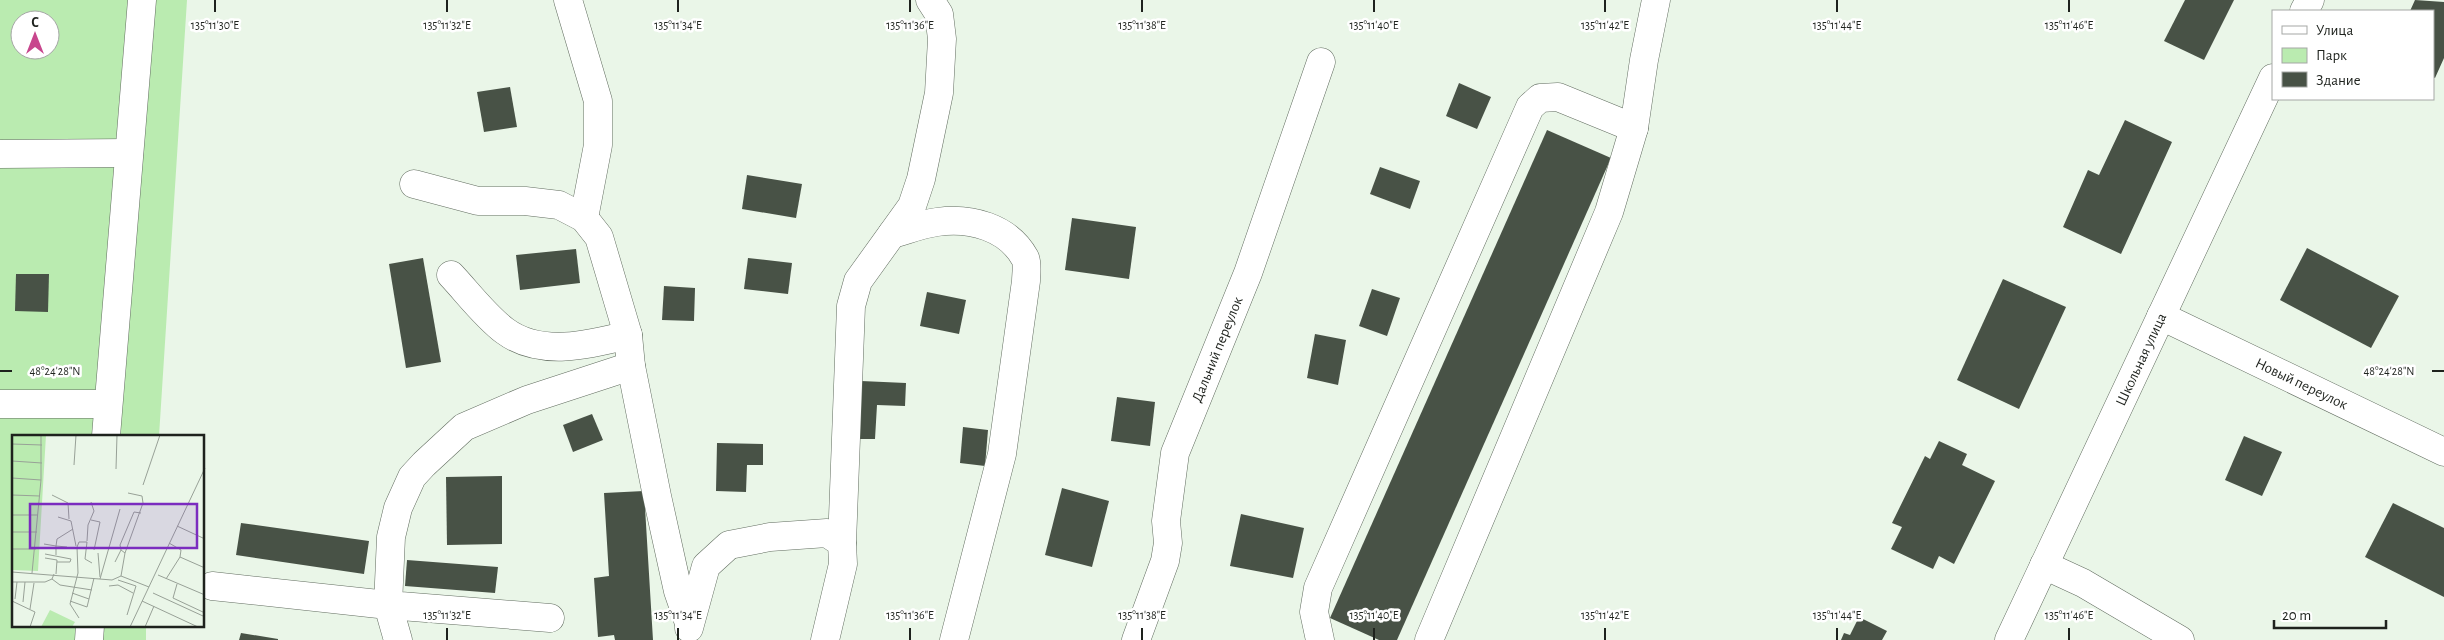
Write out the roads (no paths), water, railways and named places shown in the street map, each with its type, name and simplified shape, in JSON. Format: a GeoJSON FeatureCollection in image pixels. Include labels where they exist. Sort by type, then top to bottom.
{"type":"FeatureCollection","features":[{"type":"Feature","properties":{"kind":"street"},"geometry":{"type":"LineString","coordinates":[[106,435],[142,0]]}},
{"type":"Feature","properties":{"kind":"street"},"geometry":{"type":"LineString","coordinates":[[568,0],[598,101],[598,145],[584,218]]}},
{"type":"Feature","properties":{"kind":"street"},"geometry":{"type":"LineString","coordinates":[[825,640],[843,564],[842,543],[851,306],[858,281],[912,206],[918,188],[939,93],[942,39],[939,14],[930,0]]}},
{"type":"Feature","properties":{"kind":"street"},"geometry":{"type":"LineString","coordinates":[[1429,640],[1609,212],[1634,128],[1644,60],[1656,0]]}},
{"type":"Feature","properties":{"kind":"street","name":"Дальний переулок"},"geometry":{"type":"LineString","coordinates":[[1136,640],[1168,543],[1166,521],[1174,453],[1248,273],[1320,62]]}},
{"type":"Feature","properties":{"kind":"street","name":"Школьная улица"},"geometry":{"type":"LineString","coordinates":[[2009,640],[2272,80]]}},
{"type":"Feature","properties":{"kind":"street"},"geometry":{"type":"LineString","coordinates":[[1320,640],[1314,612],[1318,588],[1530,107],[1540,98],[1558,96],[1634,128]]}},
{"type":"Feature","properties":{"kind":"street"},"geometry":{"type":"LineString","coordinates":[[0,154],[129,153]]}},
{"type":"Feature","properties":{"kind":"street"},"geometry":{"type":"LineString","coordinates":[[414,184],[478,201],[525,200],[559,205],[584,218],[599,237],[628,335],[631,366],[688,631]]}},
{"type":"Feature","properties":{"kind":"street"},"geometry":{"type":"LineString","coordinates":[[892,234],[937,222],[970,221],[990,227],[1008,239],[1026,260],[1026,281],[1002,454],[954,640]]}},
{"type":"Feature","properties":{"kind":"street"},"geometry":{"type":"LineString","coordinates":[[451,275],[505,331],[532,345],[585,346],[628,335]]}},
{"type":"Feature","properties":{"kind":"street","name":"Новый переулок"},"geometry":{"type":"LineString","coordinates":[[2161,316],[2444,452]]}},
{"type":"Feature","properties":{"kind":"street"},"geometry":{"type":"LineString","coordinates":[[398,640],[388,605],[391,537],[398,508],[412,478],[424,464],[464,427],[527,400],[631,366]]}},
{"type":"Feature","properties":{"kind":"street"},"geometry":{"type":"LineString","coordinates":[[0,404],[108,404]]}},
{"type":"Feature","properties":{"kind":"street"},"geometry":{"type":"LineString","coordinates":[[688,631],[706,566],[730,545],[770,537],[827,533],[842,543]]}},
{"type":"Feature","properties":{"kind":"street"},"geometry":{"type":"LineString","coordinates":[[2044,565],[2084,583],[2180,640]]}},
{"type":"Feature","properties":{"kind":"street"},"geometry":{"type":"LineString","coordinates":[[212,586],[388,605],[550,618]]}}]}
